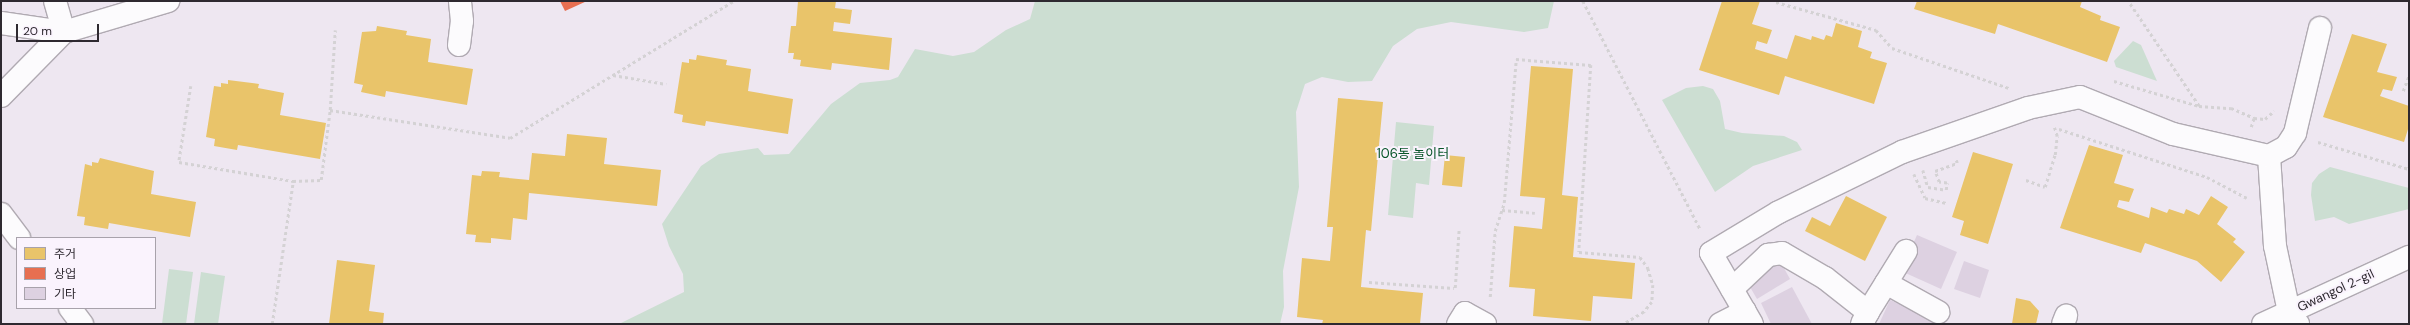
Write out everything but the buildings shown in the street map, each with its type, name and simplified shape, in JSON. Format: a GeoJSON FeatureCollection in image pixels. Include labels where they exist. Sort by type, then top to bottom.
{"type":"FeatureCollection","features":[{"type":"Feature","properties":{"kind":"street"},"geometry":{"type":"LineString","coordinates":[[55,1],[64,32]]}},
{"type":"Feature","properties":{"kind":"street"},"geometry":{"type":"LineString","coordinates":[[1,23],[64,32],[168,1]]}},
{"type":"Feature","properties":{"kind":"street"},"geometry":{"type":"LineString","coordinates":[[459,45],[462,21],[460,1]]}},
{"type":"Feature","properties":{"kind":"street"},"geometry":{"type":"LineString","coordinates":[[1720,324],[1748,318],[1711,253],[1779,212],[1902,152],[2028,108],[2080,97],[2174,134],[2268,156],[2286,147],[2295,133],[2320,28]]}},
{"type":"Feature","properties":{"kind":"street"},"geometry":{"type":"LineString","coordinates":[[1,96],[64,32]]}},
{"type":"Feature","properties":{"kind":"street"},"geometry":{"type":"LineString","coordinates":[[2268,156],[2275,246],[2293,318]]}},
{"type":"Feature","properties":{"kind":"street"},"geometry":{"type":"LineString","coordinates":[[1,214],[18,237]]}},
{"type":"Feature","properties":{"kind":"street"},"geometry":{"type":"LineString","coordinates":[[1732,289],[1768,254],[1782,253],[1825,278],[1865,318],[1906,251]]}},
{"type":"Feature","properties":{"kind":"street","name":"Gwangol 2-gil"},"geometry":{"type":"LineString","coordinates":[[2263,324],[2293,318],[2409,257]]}},
{"type":"Feature","properties":{"kind":"street"},"geometry":{"type":"LineString","coordinates":[[1886,283],[1938,312]]}},
{"type":"Feature","properties":{"kind":"street"},"geometry":{"type":"LineString","coordinates":[[71,309],[82,324]]}},
{"type":"Feature","properties":{"kind":"street"},"geometry":{"type":"LineString","coordinates":[[1458,324],[1465,313],[1485,324]]}},
{"type":"Feature","properties":{"kind":"path"},"geometry":{"type":"LineString","coordinates":[[330,110],[510,138],[734,1]]}},
{"type":"Feature","properties":{"kind":"path"},"geometry":{"type":"LineString","coordinates":[[1584,1],[1711,253]]}},
{"type":"Feature","properties":{"kind":"path"},"geometry":{"type":"LineString","coordinates":[[2128,1],[2199,106]]}},
{"type":"Feature","properties":{"kind":"path"},"geometry":{"type":"LineString","coordinates":[[1776,2],[1876,30],[1892,48],[2015,90]]}},
{"type":"Feature","properties":{"kind":"path"},"geometry":{"type":"LineString","coordinates":[[191,86],[179,162],[293,181],[321,180],[330,110],[335,30]]}},
{"type":"Feature","properties":{"kind":"path"},"geometry":{"type":"LineString","coordinates":[[1494,302],[1489,297],[1495,231],[1502,210],[1516,60],[1591,65],[1579,252],[1640,257],[1648,268],[1653,285],[1652,302],[1644,312],[1624,324]]}},
{"type":"Feature","properties":{"kind":"path"},"geometry":{"type":"LineString","coordinates":[[2403,91],[2409,74]]}},
{"type":"Feature","properties":{"kind":"path"},"geometry":{"type":"LineString","coordinates":[[612,75],[666,84]]}},
{"type":"Feature","properties":{"kind":"path"},"geometry":{"type":"LineString","coordinates":[[2094,103],[2104,78],[2199,106],[2231,108],[2254,118],[2265,119],[2277,108]]}},
{"type":"Feature","properties":{"kind":"path"},"geometry":{"type":"LineString","coordinates":[[2048,124],[2055,128],[2084,135],[2207,177],[2250,200]]}},
{"type":"Feature","properties":{"kind":"path"},"geometry":{"type":"LineString","coordinates":[[2026,180],[2045,187],[2055,154],[2055,128]]}},
{"type":"Feature","properties":{"kind":"path"},"geometry":{"type":"LineString","coordinates":[[2310,140],[2409,169]]}},
{"type":"Feature","properties":{"kind":"path"},"geometry":{"type":"LineString","coordinates":[[1921,164],[1928,187],[1946,190],[1947,183],[1939,182],[1935,171],[1957,162],[1954,155]]}},
{"type":"Feature","properties":{"kind":"path"},"geometry":{"type":"LineString","coordinates":[[1912,168],[1925,198],[1946,203]]}},
{"type":"Feature","properties":{"kind":"path"},"geometry":{"type":"LineString","coordinates":[[272,324],[293,181]]}},
{"type":"Feature","properties":{"kind":"path"},"geometry":{"type":"LineString","coordinates":[[1502,210],[1535,212]]}},
{"type":"Feature","properties":{"kind":"path"},"geometry":{"type":"LineString","coordinates":[[1454,288],[1459,228]]}},
{"type":"Feature","properties":{"kind":"path"},"geometry":{"type":"LineString","coordinates":[[1369,282],[1461,288]]}},
{"type":"Feature","properties":{"kind":"green space"},"geometry":{"type":"Polygon","coordinates":[[[1035,1],[1554,1],[1548,28],[1524,32],[1451,22],[1417,29],[1393,46],[1372,81],[1348,82],[1322,77],[1305,84],[1296,112],[1299,187],[1283,271],[1284,307],[1280,324],[619,324],[684,292],[683,274],[669,246],[662,224],[701,166],[719,154],[758,148],[764,155],[789,154],[831,104],[860,83],[890,80],[898,77],[915,49],[953,56],[974,52],[1006,30],[1030,19],[1035,1]]]}},
{"type":"Feature","properties":{"kind":"green space"},"geometry":{"type":"Polygon","coordinates":[[[2133,41],[2141,45],[2157,81],[2116,67],[2114,61],[2133,41]]]}},
{"type":"Feature","properties":{"kind":"green space"},"geometry":{"type":"Polygon","coordinates":[[[1703,86],[1713,89],[1720,101],[1725,129],[1742,133],[1784,136],[1797,142],[1802,150],[1753,166],[1715,192],[1662,100],[1686,88],[1703,86]]]}},
{"type":"Feature","properties":{"kind":"green space","name":"106동 놀이터"},"geometry":{"type":"Polygon","coordinates":[[[1396,122],[1434,126],[1429,185],[1416,183],[1413,218],[1388,215],[1396,122]]]}},
{"type":"Feature","properties":{"kind":"green space"},"geometry":{"type":"Polygon","coordinates":[[[2330,167],[2409,188],[2409,209],[2349,224],[2334,217],[2315,221],[2311,195],[2312,183],[2319,174],[2330,167]]]}},
{"type":"Feature","properties":{"kind":"green space"},"geometry":{"type":"Polygon","coordinates":[[[169,269],[193,272],[186,324],[162,324],[169,269]]]}},
{"type":"Feature","properties":{"kind":"green space"},"geometry":{"type":"Polygon","coordinates":[[[201,272],[225,276],[218,324],[194,324],[201,272]]]}}]}
